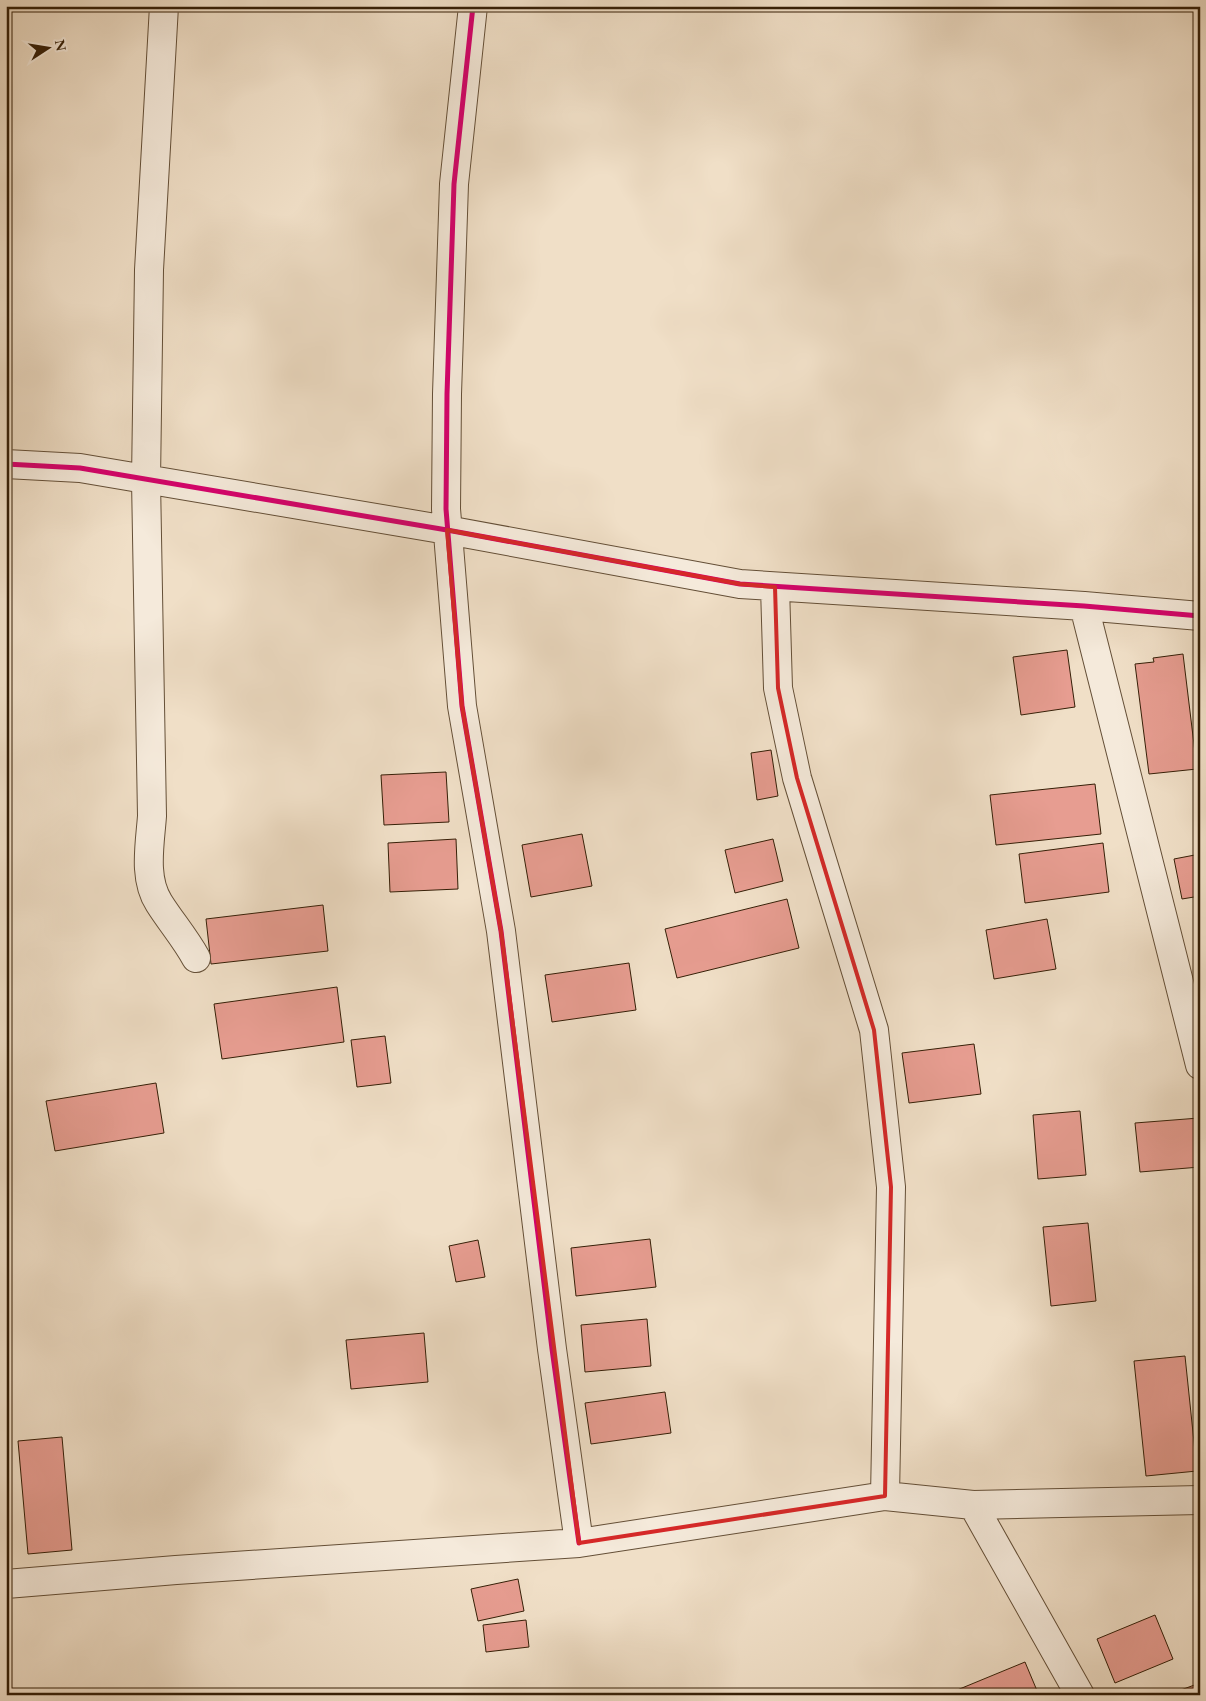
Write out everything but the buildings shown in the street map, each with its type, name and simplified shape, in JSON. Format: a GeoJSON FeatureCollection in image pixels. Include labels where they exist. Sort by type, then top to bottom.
{"type":"FeatureCollection","features":[{"type":"Feature","properties":{"kind":"street"},"geometry":{"type":"LineString","coordinates":[[164,6],[149,270],[146,480],[152,816],[149,857],[150,880],[158,902],[188,943],[196,958]]}},
{"type":"Feature","properties":{"kind":"street"},"geometry":{"type":"LineString","coordinates":[[473,6],[454,184],[447,394],[446,508],[462,706],[501,931],[552,1349],[579,1543]]}},
{"type":"Feature","properties":{"kind":"street"},"geometry":{"type":"LineString","coordinates":[[6,464],[80,468],[448,530],[740,584],[1084,606],[1200,616]]}},
{"type":"Feature","properties":{"kind":"street"},"geometry":{"type":"LineString","coordinates":[[775,587],[778,688],[797,778],[874,1030],[891,1187],[885,1496]]}},
{"type":"Feature","properties":{"kind":"street"},"geometry":{"type":"LineString","coordinates":[[1084,606],[1200,1065]]}},
{"type":"Feature","properties":{"kind":"street"},"geometry":{"type":"LineString","coordinates":[[6,1584],[176,1570],[579,1543],[885,1496],[973,1506],[1200,1500]]}},
{"type":"Feature","properties":{"kind":"street"},"geometry":{"type":"LineString","coordinates":[[973,1506],[1080,1695]]}},
{"type":"Feature","properties":{"kind":"highlighted area"},"geometry":{"type":"Polygon","coordinates":[[[447,530],[740,584],[775,587],[778,688],[797,778],[874,1030],[891,1187],[885,1496],[579,1543],[501,931],[462,706],[447,530]]]}},
{"type":"Feature","properties":{"kind":"cycle path"},"geometry":{"type":"LineString","coordinates":[[473,6],[454,184],[447,394],[446,509],[462,706],[501,931],[552,1349],[579,1543]]}},
{"type":"Feature","properties":{"kind":"cycle path"},"geometry":{"type":"LineString","coordinates":[[6,464],[80,468],[447,530],[740,584],[1084,606],[1200,616]]}}]}
